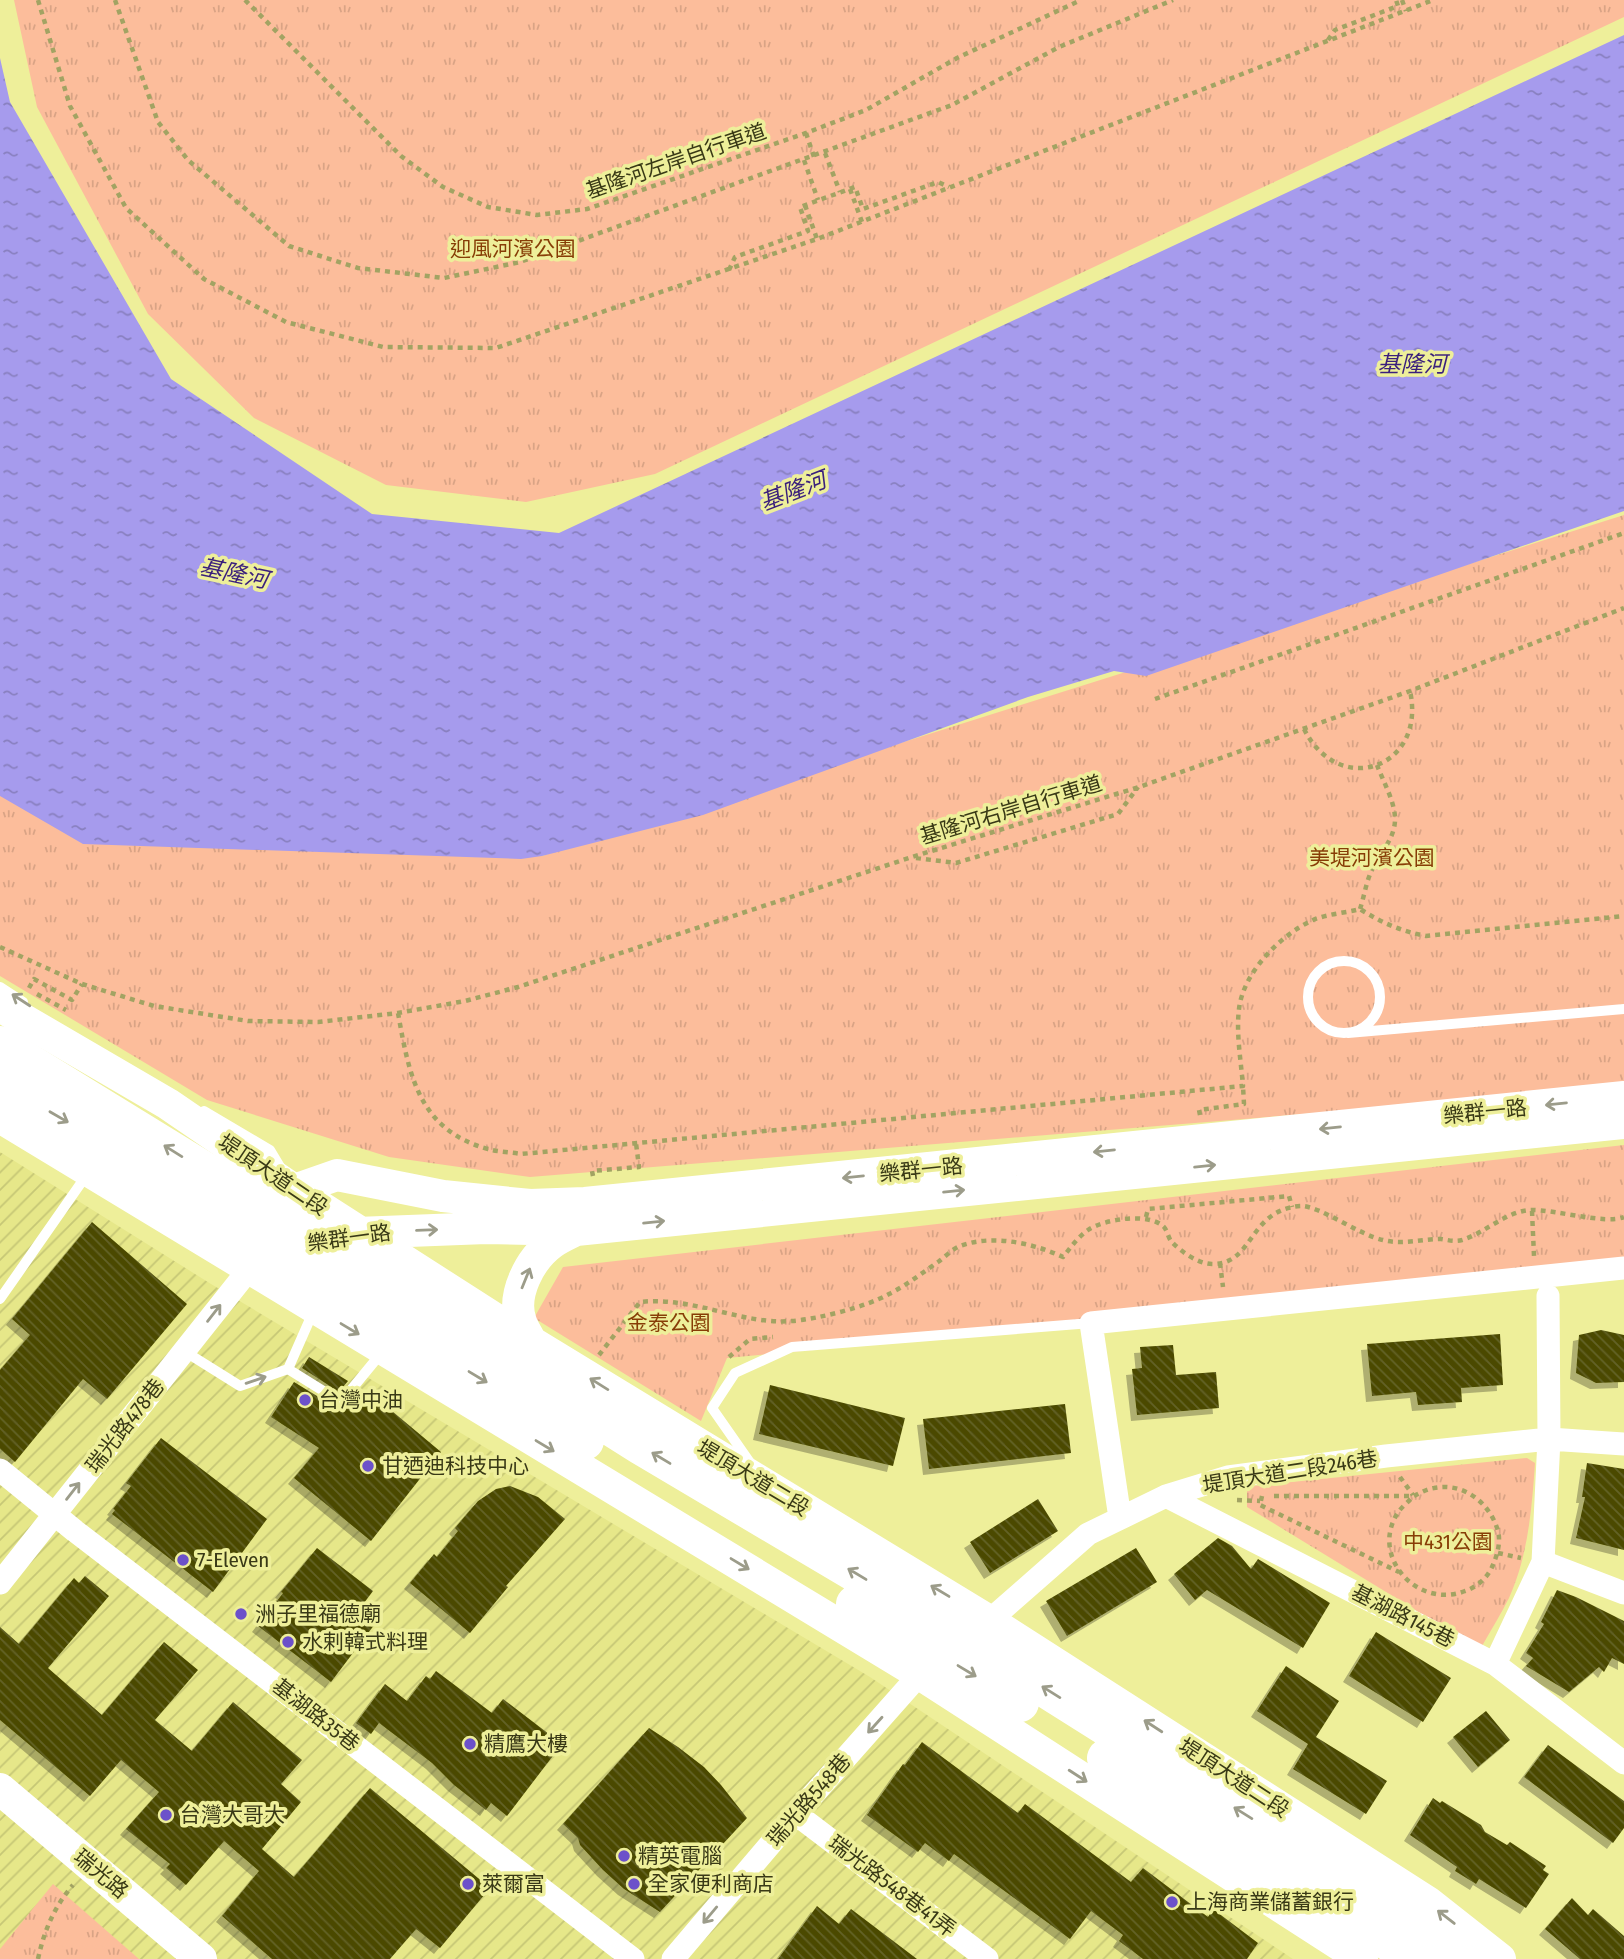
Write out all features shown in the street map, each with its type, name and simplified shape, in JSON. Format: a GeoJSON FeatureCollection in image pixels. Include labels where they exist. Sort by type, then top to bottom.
{"type":"FeatureCollection","features":[{"type":"Feature","properties":{"kind":"highway","name":"堤頂大道二段"},"geometry":{"type":"LineString","coordinates":[[0,1045],[641,1446],[965,1638],[1394,1908],[1464,1959]]}},
{"type":"Feature","properties":{"kind":"highway"},"geometry":{"type":"LineString","coordinates":[[0,1083],[118,1152],[262,1260],[1058,1727],[1415,1959]]}},
{"type":"Feature","properties":{"kind":"street","name":"堤頂大道二段"},"geometry":{"type":"LineString","coordinates":[[0,1006],[168,1104],[359,1233],[531,1342],[989,1621],[1429,1903],[1500,1959]]}},
{"type":"Feature","properties":{"kind":"street","name":"樂群一路"},"geometry":{"type":"LineString","coordinates":[[221,1181],[294,1190],[337,1175],[443,1196],[530,1205],[585,1203],[1624,1097]]}},
{"type":"Feature","properties":{"kind":"street"},"geometry":{"type":"LineString","coordinates":[[0,1117],[89,1171],[262,1260],[315,1307],[920,1674],[1362,1959]]}},
{"type":"Feature","properties":{"kind":"street","name":"樂群一路"},"geometry":{"type":"LineString","coordinates":[[262,1260],[314,1239],[359,1233],[486,1228],[576,1230],[1624,1123]]}},
{"type":"Feature","properties":{"kind":"street"},"geometry":{"type":"LineString","coordinates":[[531,1342],[520,1321],[522,1285],[530,1266],[550,1244],[576,1230]]}},
{"type":"Feature","properties":{"kind":"street","name":"瑞光路478巷"},"geometry":{"type":"LineString","coordinates":[[0,1583],[184,1351],[262,1260]]}},
{"type":"Feature","properties":{"kind":"street"},"geometry":{"type":"LineString","coordinates":[[1120,1518],[1091,1323],[1624,1268]]}},
{"type":"Feature","properties":{"kind":"street"},"geometry":{"type":"LineString","coordinates":[[1495,1664],[1542,1562],[1549,1439],[1548,1296]]}},
{"type":"Feature","properties":{"kind":"street","name":"堤頂大道二段246巷"},"geometry":{"type":"LineString","coordinates":[[989,1621],[1088,1534],[1166,1496],[1228,1477],[1386,1456],[1549,1439],[1624,1444]]}},
{"type":"Feature","properties":{"kind":"street","name":"基湖路35巷"},"geometry":{"type":"LineString","coordinates":[[0,1470],[54,1515],[633,1959]]}},
{"type":"Feature","properties":{"kind":"street","name":"基湖路145巷"},"geometry":{"type":"LineString","coordinates":[[1166,1496],[1495,1664],[1624,1763]]}},
{"type":"Feature","properties":{"kind":"street"},"geometry":{"type":"LineString","coordinates":[[1542,1562],[1624,1593]]}},
{"type":"Feature","properties":{"kind":"street","name":"瑞光路548巷"},"geometry":{"type":"LineString","coordinates":[[673,1959],[920,1674]]}},
{"type":"Feature","properties":{"kind":"street","name":"瑞光路"},"geometry":{"type":"LineString","coordinates":[[0,1789],[201,1959]]}},
{"type":"Feature","properties":{"kind":"street","name":"瑞光路548巷41弄"},"geometry":{"type":"LineString","coordinates":[[796,1814],[987,1959]]}},
{"type":"Feature","properties":{"kind":"lane"},"geometry":{"type":"LineString","coordinates":[[1348,1033],[1359,1030],[1376,1015],[1380,993],[1371,973],[1351,962],[1340,961],[1319,971],[1312,979],[1308,1001],[1311,1013],[1326,1029],[1348,1033],[1624,1009]]}},
{"type":"Feature","properties":{"kind":"lane"},"geometry":{"type":"LineString","coordinates":[[0,987],[31,1007]]}},
{"type":"Feature","properties":{"kind":"lane"},"geometry":{"type":"LineString","coordinates":[[189,1102],[270,1150],[294,1190]]}},
{"type":"Feature","properties":{"kind":"lane"},"geometry":{"type":"LineString","coordinates":[[0,1299],[89,1171]]}},
{"type":"Feature","properties":{"kind":"lane"},"geometry":{"type":"LineString","coordinates":[[184,1351],[240,1386],[288,1369],[315,1307]]}},
{"type":"Feature","properties":{"kind":"lane"},"geometry":{"type":"LineString","coordinates":[[774,1490],[736,1445],[712,1408],[735,1373],[792,1347],[1091,1323]]}},
{"type":"Feature","properties":{"kind":"lane"},"geometry":{"type":"LineString","coordinates":[[288,1369],[341,1402],[384,1349]]}},
{"type":"Feature","properties":{"kind":"path"},"geometry":{"type":"LineString","coordinates":[[38,0],[70,106],[126,208],[204,279],[286,322],[383,348],[496,348],[729,271],[1433,0]]}},
{"type":"Feature","properties":{"kind":"path"},"geometry":{"type":"LineString","coordinates":[[116,0],[158,122],[188,160],[289,246],[358,268],[444,278],[520,262],[951,105],[1059,47],[1172,0]]}},
{"type":"Feature","properties":{"kind":"path","name":"基隆河左岸自行車道"},"geometry":{"type":"LineString","coordinates":[[245,0],[401,156],[443,187],[488,206],[537,215],[587,209],[866,110],[957,58],[1082,0]]}},
{"type":"Feature","properties":{"kind":"path"},"geometry":{"type":"LineString","coordinates":[[1328,41],[1335,30],[1398,6],[1396,0]]}},
{"type":"Feature","properties":{"kind":"path"},"geometry":{"type":"LineString","coordinates":[[1402,0],[1406,10]]}},
{"type":"Feature","properties":{"kind":"path"},"geometry":{"type":"LineString","coordinates":[[806,133],[814,157]]}},
{"type":"Feature","properties":{"kind":"path"},"geometry":{"type":"LineString","coordinates":[[825,152],[840,192]]}},
{"type":"Feature","properties":{"kind":"path"},"geometry":{"type":"LineString","coordinates":[[804,160],[818,200]]}},
{"type":"Feature","properties":{"kind":"path"},"geometry":{"type":"LineString","coordinates":[[729,271],[734,257],[808,230],[800,207],[818,200],[855,187],[863,209],[938,183],[950,188]]}},
{"type":"Feature","properties":{"kind":"path"},"geometry":{"type":"LineString","coordinates":[[850,189],[862,222]]}},
{"type":"Feature","properties":{"kind":"path"},"geometry":{"type":"LineString","coordinates":[[805,205],[817,239]]}},
{"type":"Feature","properties":{"kind":"path"},"geometry":{"type":"LineString","coordinates":[[1154,699],[1624,533]]}},
{"type":"Feature","properties":{"kind":"path","name":"基隆河右岸自行車道"},"geometry":{"type":"LineString","coordinates":[[0,947],[82,984],[154,1006],[248,1021],[318,1022],[398,1013],[465,1001],[518,987],[912,857],[1139,787],[1409,691],[1624,608]]}},
{"type":"Feature","properties":{"kind":"path"},"geometry":{"type":"LineString","coordinates":[[1304,729],[1312,745],[1325,758],[1341,766],[1359,768],[1377,765],[1392,756],[1405,743],[1412,727],[1414,709],[1409,691]]}},
{"type":"Feature","properties":{"kind":"path"},"geometry":{"type":"LineString","coordinates":[[1360,909],[1371,870],[1390,839],[1395,818],[1377,765]]}},
{"type":"Feature","properties":{"kind":"path"},"geometry":{"type":"LineString","coordinates":[[912,857],[956,863],[1118,814],[1139,787]]}},
{"type":"Feature","properties":{"kind":"path"},"geometry":{"type":"LineString","coordinates":[[1199,1110],[1244,1104],[1239,1007],[1253,971],[1263,958],[1314,919],[1360,909],[1385,924],[1426,936],[1624,916]]}},
{"type":"Feature","properties":{"kind":"path"},"geometry":{"type":"LineString","coordinates":[[66,1010],[28,989],[34,979],[72,1000],[82,984]]}},
{"type":"Feature","properties":{"kind":"path"},"geometry":{"type":"LineString","coordinates":[[398,1013],[408,1068],[418,1096],[435,1119],[458,1137],[488,1149],[520,1154],[1243,1086]]}},
{"type":"Feature","properties":{"kind":"path"},"geometry":{"type":"LineString","coordinates":[[593,1176],[592,1171],[639,1167],[636,1143]]}},
{"type":"Feature","properties":{"kind":"path"},"geometry":{"type":"LineString","coordinates":[[1146,1217],[1148,1209],[1289,1196],[1292,1207]]}},
{"type":"Feature","properties":{"kind":"path"},"geometry":{"type":"LineString","coordinates":[[594,1361],[640,1302],[662,1300],[748,1317],[793,1321],[866,1305],[889,1295],[959,1246],[996,1240],[1017,1242],[1044,1248],[1063,1257],[1075,1241],[1090,1228],[1127,1219],[1146,1217],[1164,1227],[1170,1240],[1182,1252],[1210,1264],[1232,1258],[1245,1248],[1260,1224],[1269,1216],[1292,1207],[1303,1206],[1320,1211],[1354,1230],[1382,1240],[1421,1242],[1438,1239],[1459,1241],[1528,1210],[1602,1219],[1624,1217]]}},
{"type":"Feature","properties":{"kind":"path"},"geometry":{"type":"LineString","coordinates":[[1434,1488],[1456,1488],[1476,1497],[1490,1512],[1499,1533],[1498,1553],[1489,1573],[1475,1588],[1455,1595],[1434,1595],[1415,1588],[1399,1572],[1260,1505],[1261,1496],[1414,1496],[1434,1488]]}},
{"type":"Feature","properties":{"kind":"path"},"geometry":{"type":"LineString","coordinates":[[1399,1572],[1390,1551],[1391,1531],[1398,1512],[1414,1496]]}},
{"type":"Feature","properties":{"kind":"path"},"geometry":{"type":"LineString","coordinates":[[38,1959],[43,1934],[60,1900]]}},
{"type":"Feature","properties":{"kind":"shaded area"},"geometry":{"type":"Polygon","coordinates":[[[0,1152],[211,1284],[870,1677],[1293,1959],[0,1959],[0,1152]]]}},
{"type":"Feature","properties":{"kind":"green space","name":"迎風河濱公園"},"geometry":{"type":"Polygon","coordinates":[[[14,0],[1624,0],[1624,17],[655,474],[526,502],[386,485],[254,418],[148,314],[37,107],[14,0]]]}},
{"type":"Feature","properties":{"kind":"green space","name":"美堤河濱公園"},"geometry":{"type":"Polygon","coordinates":[[[1624,515],[1624,1088],[530,1177],[389,1157],[207,1100],[0,976],[0,748],[542,856],[1624,515]]]}},
{"type":"Feature","properties":{"kind":"green space","name":"金泰公園"},"geometry":{"type":"Polygon","coordinates":[[[1624,1145],[1624,1276],[1539,1281],[727,1358],[701,1421],[534,1318],[563,1267],[1624,1145]]]}},
{"type":"Feature","properties":{"kind":"green space","name":"中431公園"},"geometry":{"type":"Polygon","coordinates":[[[1527,1458],[1535,1463],[1521,1566],[1509,1598],[1482,1646],[1476,1647],[1247,1507],[1247,1491],[1253,1486],[1527,1458]]]}},
{"type":"Feature","properties":{"kind":"green space"},"geometry":{"type":"Polygon","coordinates":[[[53,1884],[139,1959],[0,1959],[0,1949],[53,1884]]]}},
{"type":"Feature","properties":{"kind":"water","name":"基隆河"},"geometry":{"type":"Polygon","coordinates":[[[1624,35],[1624,511],[1146,676],[1114,671],[1028,697],[703,815],[542,856],[521,859],[83,844],[0,796],[0,58],[10,102],[171,379],[372,514],[559,533],[1624,35]]]}},
{"type":"Feature","properties":{"kind":"building"},"geometry":{"type":"Polygon","coordinates":[[[92,1222],[187,1304],[107,1399],[83,1379],[15,1462],[0,1449],[0,1370],[30,1335],[12,1319],[92,1222]]]}},
{"type":"Feature","properties":{"kind":"building"},"geometry":{"type":"Polygon","coordinates":[[[1601,1330],[1624,1335],[1624,1382],[1596,1383],[1576,1373],[1579,1335],[1601,1330]]]}},
{"type":"Feature","properties":{"kind":"building"},"geometry":{"type":"Polygon","coordinates":[[[1500,1334],[1503,1385],[1461,1388],[1462,1402],[1418,1405],[1416,1392],[1372,1396],[1367,1344],[1500,1334]]]}},
{"type":"Feature","properties":{"kind":"building"},"geometry":{"type":"Polygon","coordinates":[[[1173,1345],[1176,1375],[1216,1372],[1219,1408],[1137,1415],[1132,1369],[1142,1368],[1140,1347],[1173,1345]]]}},
{"type":"Feature","properties":{"kind":"building"},"geometry":{"type":"Polygon","coordinates":[[[309,1357],[348,1381],[339,1392],[302,1368],[309,1357]]]}},
{"type":"Feature","properties":{"kind":"building","name":"甘迺迪科技中心"},"geometry":{"type":"Polygon","coordinates":[[[294,1382],[340,1410],[347,1407],[361,1390],[366,1393],[368,1391],[441,1452],[371,1541],[294,1478],[319,1448],[271,1417],[294,1382]]]}},
{"type":"Feature","properties":{"kind":"building"},"geometry":{"type":"Polygon","coordinates":[[[770,1385],[905,1418],[893,1466],[759,1434],[770,1385]]]}},
{"type":"Feature","properties":{"kind":"building"},"geometry":{"type":"Polygon","coordinates":[[[1065,1404],[1071,1453],[929,1469],[923,1419],[1065,1404]]]}},
{"type":"Feature","properties":{"kind":"building"},"geometry":{"type":"Polygon","coordinates":[[[161,1438],[267,1519],[213,1592],[112,1514],[131,1486],[126,1483],[161,1438]]]}},
{"type":"Feature","properties":{"kind":"building"},"geometry":{"type":"Polygon","coordinates":[[[1587,1463],[1624,1469],[1624,1550],[1576,1538],[1585,1497],[1582,1497],[1587,1463]]]}},
{"type":"Feature","properties":{"kind":"building"},"geometry":{"type":"Polygon","coordinates":[[[510,1486],[538,1497],[565,1519],[506,1586],[508,1587],[470,1633],[410,1583],[434,1554],[437,1557],[458,1531],[455,1528],[478,1501],[496,1489],[510,1486]]]}},
{"type":"Feature","properties":{"kind":"building"},"geometry":{"type":"Polygon","coordinates":[[[1038,1499],[1058,1531],[990,1573],[970,1542],[1038,1499]]]}},
{"type":"Feature","properties":{"kind":"building"},"geometry":{"type":"Polygon","coordinates":[[[1218,1538],[1232,1546],[1251,1569],[1258,1559],[1330,1603],[1303,1648],[1207,1590],[1195,1600],[1174,1574],[1218,1538]]]}},
{"type":"Feature","properties":{"kind":"building"},"geometry":{"type":"Polygon","coordinates":[[[317,1548],[373,1591],[361,1607],[378,1620],[331,1682],[258,1626],[283,1593],[281,1592],[317,1548]]]}},
{"type":"Feature","properties":{"kind":"building"},"geometry":{"type":"Polygon","coordinates":[[[1136,1548],[1157,1582],[1067,1636],[1046,1601],[1136,1548]]]}},
{"type":"Feature","properties":{"kind":"building"},"geometry":{"type":"Polygon","coordinates":[[[85,1576],[109,1596],[48,1668],[102,1715],[164,1642],[198,1670],[155,1720],[192,1751],[233,1702],[302,1760],[281,1784],[301,1802],[262,1849],[294,1877],[370,1788],[490,1888],[440,1948],[416,1929],[390,1959],[272,1959],[222,1916],[259,1871],[224,1841],[186,1885],[166,1868],[170,1864],[126,1829],[159,1792],[121,1760],[90,1796],[0,1720],[0,1627],[19,1644],[74,1578],[79,1583],[85,1576]]]}},
{"type":"Feature","properties":{"kind":"building"},"geometry":{"type":"Polygon","coordinates":[[[1557,1590],[1624,1621],[1624,1664],[1612,1658],[1604,1672],[1599,1667],[1569,1692],[1526,1666],[1533,1658],[1526,1653],[1544,1624],[1541,1622],[1557,1590]]]}},
{"type":"Feature","properties":{"kind":"building"},"geometry":{"type":"Polygon","coordinates":[[[1376,1632],[1451,1678],[1423,1722],[1349,1676],[1376,1632]]]}},
{"type":"Feature","properties":{"kind":"building"},"geometry":{"type":"Polygon","coordinates":[[[1286,1666],[1339,1701],[1316,1737],[1387,1781],[1366,1814],[1293,1769],[1308,1744],[1257,1711],[1286,1666]]]}},
{"type":"Feature","properties":{"kind":"building","name":"精鷹大樓"},"geometry":{"type":"Polygon","coordinates":[[[436,1671],[492,1713],[503,1699],[562,1744],[507,1816],[491,1803],[486,1810],[454,1785],[432,1763],[379,1723],[371,1734],[356,1723],[385,1684],[407,1701],[426,1676],[430,1679],[436,1671]]]}},
{"type":"Feature","properties":{"kind":"building"},"geometry":{"type":"Polygon","coordinates":[[[1486,1711],[1510,1740],[1478,1767],[1453,1737],[1486,1711]]]}},
{"type":"Feature","properties":{"kind":"building"},"geometry":{"type":"Polygon","coordinates":[[[649,1728],[704,1767],[747,1818],[660,1912],[624,1889],[603,1870],[580,1845],[578,1838],[563,1824],[649,1728]]]}},
{"type":"Feature","properties":{"kind":"building"},"geometry":{"type":"Polygon","coordinates":[[[922,1742],[1018,1813],[1025,1804],[1131,1882],[1143,1868],[1208,1917],[1213,1909],[1258,1943],[1247,1959],[1143,1959],[1119,1941],[1123,1935],[1091,1911],[1070,1939],[954,1854],[949,1861],[925,1843],[918,1852],[867,1815],[922,1742]]]}},
{"type":"Feature","properties":{"kind":"building"},"geometry":{"type":"Polygon","coordinates":[[[1548,1745],[1624,1801],[1624,1828],[1613,1843],[1524,1777],[1548,1745]]]}},
{"type":"Feature","properties":{"kind":"building"},"geometry":{"type":"Polygon","coordinates":[[[1433,1798],[1481,1825],[1485,1832],[1507,1845],[1510,1842],[1546,1866],[1543,1870],[1549,1874],[1526,1908],[1479,1879],[1476,1884],[1455,1871],[1457,1867],[1410,1835],[1433,1798]]]}},
{"type":"Feature","properties":{"kind":"building"},"geometry":{"type":"Polygon","coordinates":[[[1572,1898],[1588,1915],[1593,1909],[1624,1936],[1624,1959],[1580,1959],[1545,1929],[1572,1898]]]}},
{"type":"Feature","properties":{"kind":"building"},"geometry":{"type":"Polygon","coordinates":[[[817,1906],[839,1924],[851,1909],[917,1959],[778,1959],[817,1906]]]}},
{"type":"Feature","properties":{"kind":"place","name":"台灣中油"},"geometry":{"type":"Point","coordinates":[305,1400]}},
{"type":"Feature","properties":{"kind":"place","name":"甘迺迪科技中心"},"geometry":{"type":"Point","coordinates":[368,1466]}},
{"type":"Feature","properties":{"kind":"place","name":"7-Eleven"},"geometry":{"type":"Point","coordinates":[183,1560]}},
{"type":"Feature","properties":{"kind":"place","name":"洲子里福德廟"},"geometry":{"type":"Point","coordinates":[241,1614]}},
{"type":"Feature","properties":{"kind":"place","name":"水剌韓式料理"},"geometry":{"type":"Point","coordinates":[288,1642]}},
{"type":"Feature","properties":{"kind":"place","name":"精鷹大樓"},"geometry":{"type":"Point","coordinates":[470,1744]}},
{"type":"Feature","properties":{"kind":"place","name":"台灣大哥大"},"geometry":{"type":"Point","coordinates":[166,1815]}},
{"type":"Feature","properties":{"kind":"place","name":"精英電腦"},"geometry":{"type":"Point","coordinates":[624,1856]}},
{"type":"Feature","properties":{"kind":"place","name":"萊爾富"},"geometry":{"type":"Point","coordinates":[468,1884]}},
{"type":"Feature","properties":{"kind":"place","name":"全家便利商店"},"geometry":{"type":"Point","coordinates":[634,1884]}},
{"type":"Feature","properties":{"kind":"place","name":"上海商業儲蓄銀行"},"geometry":{"type":"Point","coordinates":[1172,1902]}}]}
